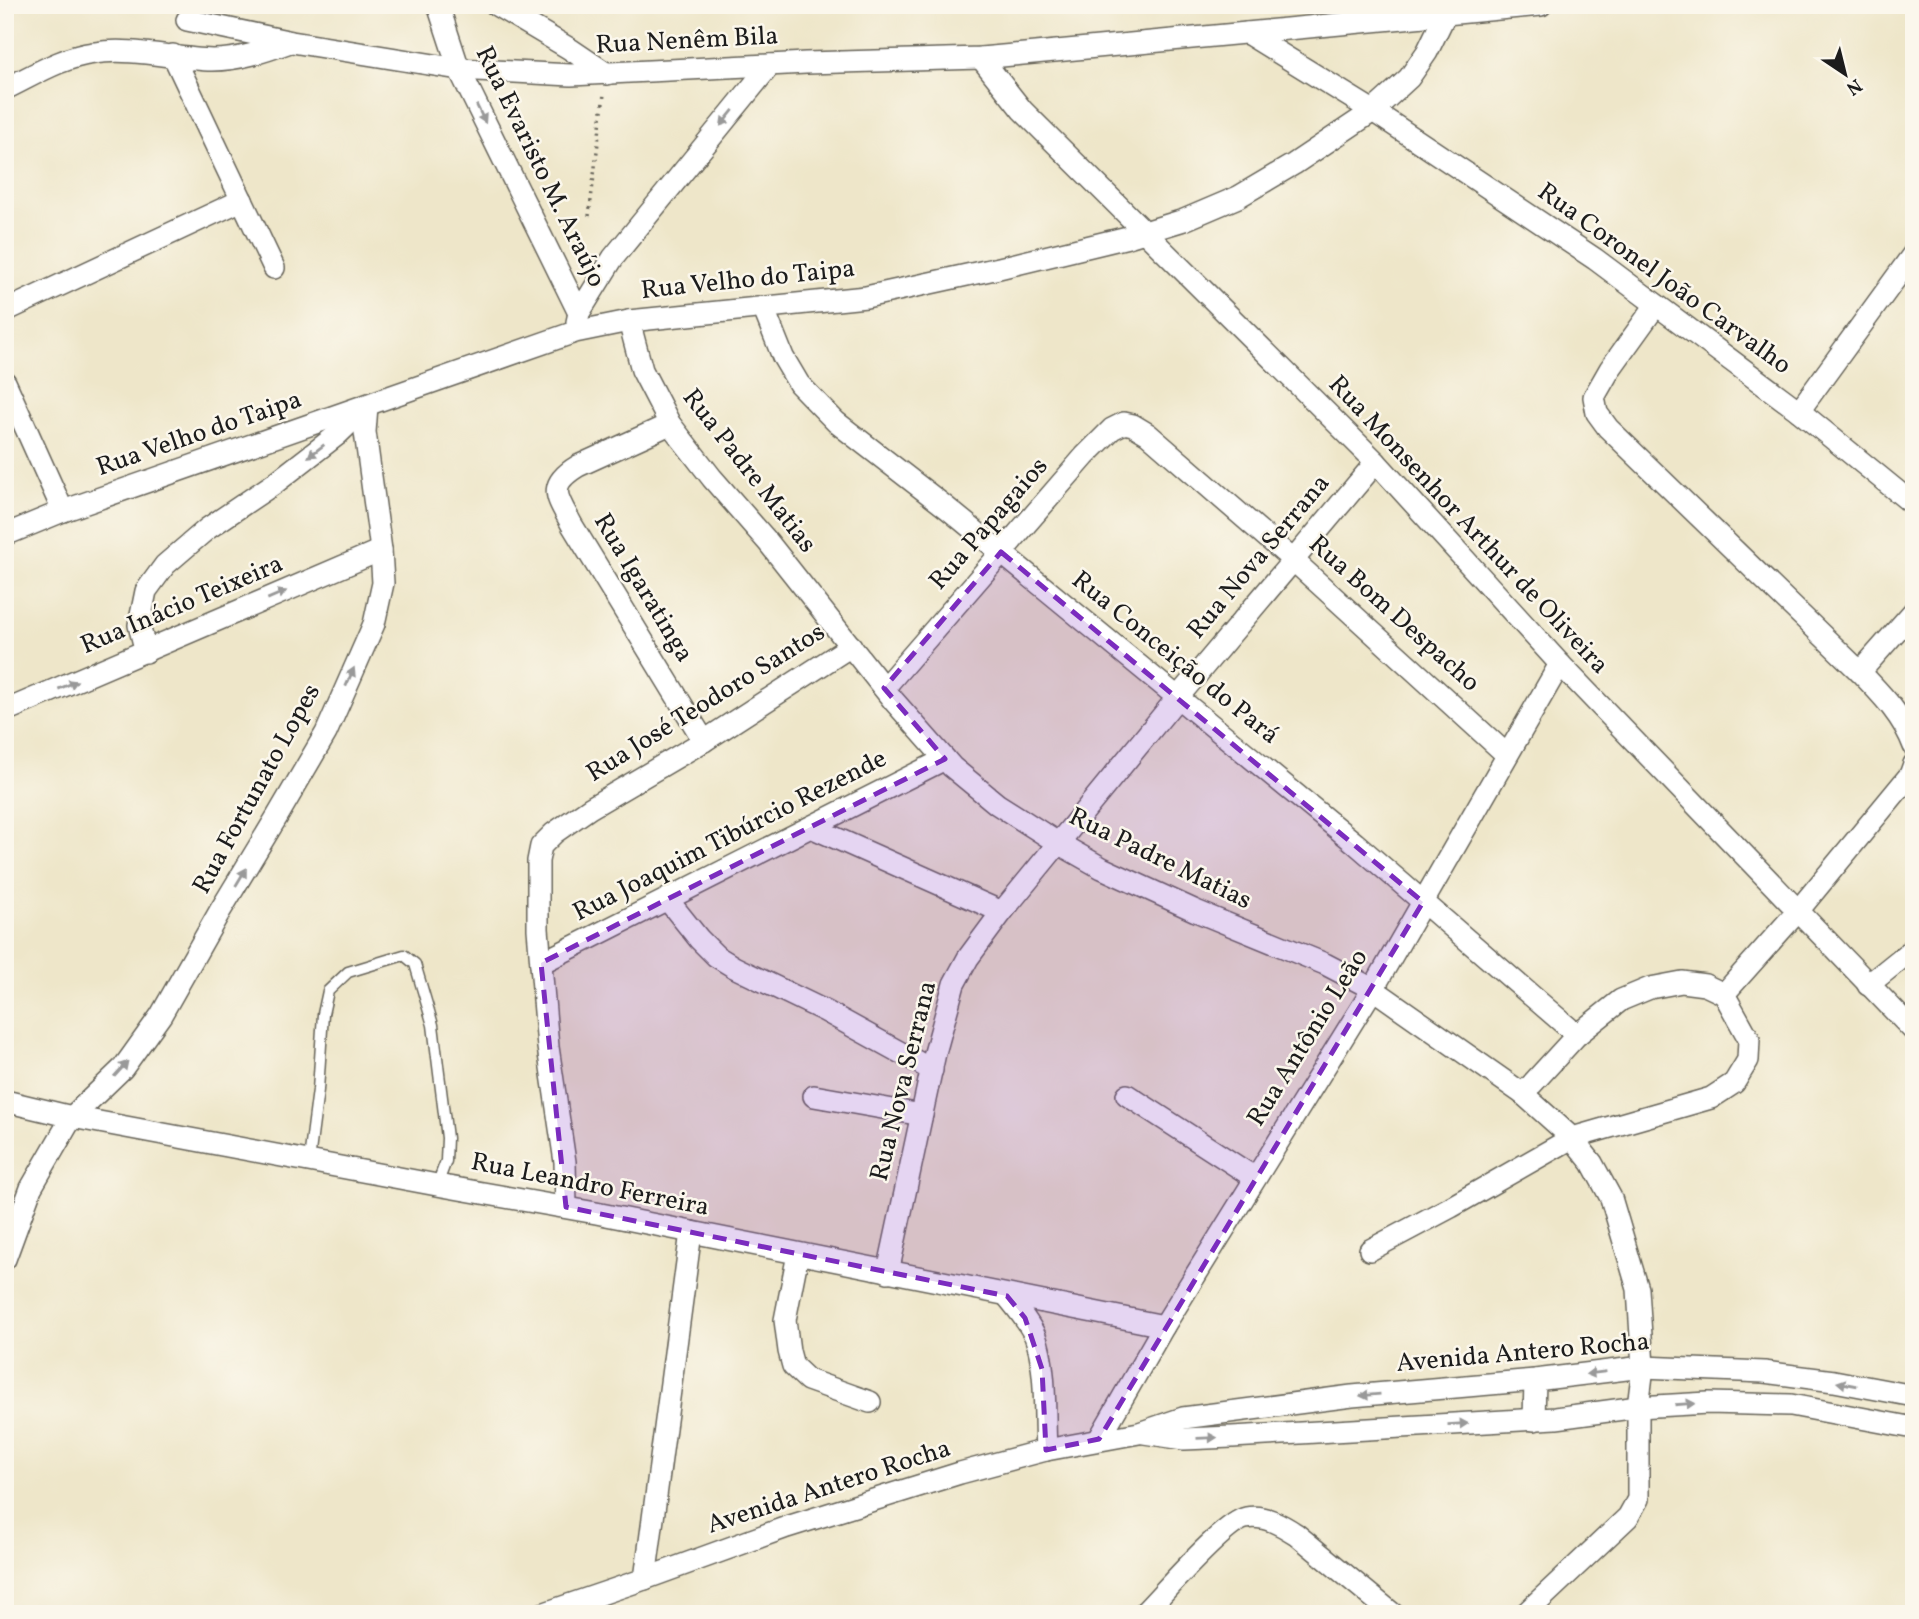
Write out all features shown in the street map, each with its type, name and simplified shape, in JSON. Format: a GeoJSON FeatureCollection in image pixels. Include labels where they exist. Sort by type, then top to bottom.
{"type":"FeatureCollection","features":[{"type":"Feature","properties":{"kind":"street","name":"Rua Evaristo M. Araújo"},"geometry":{"type":"LineString","coordinates":[[438,5],[459,69],[577,322]]}},
{"type":"Feature","properties":{"kind":"street"},"geometry":{"type":"LineString","coordinates":[[496,5],[607,74]]}},
{"type":"Feature","properties":{"kind":"street","name":"Rua Nenêm Bila"},"geometry":{"type":"LineString","coordinates":[[187,20],[292,42],[459,69],[571,75],[981,58],[1247,33],[1445,10],[1541,5]]}},
{"type":"Feature","properties":{"kind":"street","name":"Rua Velho do Taipa"},"geometry":{"type":"LineString","coordinates":[[5,536],[63,511],[367,406],[577,322],[629,321],[866,297],[999,268],[1184,220],[1238,197],[1294,164],[1373,111],[1409,78],[1427,52],[1445,10]]}},
{"type":"Feature","properties":{"kind":"street","name":"Rua Coronel João Carvalho"},"geometry":{"type":"LineString","coordinates":[[1247,33],[1373,111],[1595,259],[1798,411],[1914,505]]}},
{"type":"Feature","properties":{"kind":"street"},"geometry":{"type":"LineString","coordinates":[[5,89],[66,59],[96,52],[173,55],[213,60],[257,54],[292,42]]}},
{"type":"Feature","properties":{"kind":"street"},"geometry":{"type":"LineString","coordinates":[[173,55],[274,268]]}},
{"type":"Feature","properties":{"kind":"street","name":"Rua Monsenhor Arthur de Oliveira"},"geometry":{"type":"LineString","coordinates":[[981,58],[1022,110],[1376,462],[1560,664],[1914,1031]]}},
{"type":"Feature","properties":{"kind":"street"},"geometry":{"type":"LineString","coordinates":[[577,322],[613,258],[770,65]]}},
{"type":"Feature","properties":{"kind":"street"},"geometry":{"type":"LineString","coordinates":[[5,312],[242,200]]}},
{"type":"Feature","properties":{"kind":"street"},"geometry":{"type":"LineString","coordinates":[[1798,411],[1914,253]]}},
{"type":"Feature","properties":{"kind":"street"},"geometry":{"type":"LineString","coordinates":[[1656,305],[1610,369],[1594,397],[1597,412],[1608,428],[1860,672],[1892,706],[1914,746]]}},
{"type":"Feature","properties":{"kind":"street","name":"Rua Conceição do Pará"},"geometry":{"type":"LineString","coordinates":[[763,307],[783,357],[799,384],[836,422],[1001,552],[1355,843],[1577,1035]]}},
{"type":"Feature","properties":{"kind":"street","name":"Rua Padre Matias"},"geometry":{"type":"LineString","coordinates":[[629,321],[642,370],[670,424],[945,759],[997,804],[1102,867],[1196,911],[1325,964],[1373,989],[1523,1094],[1572,1138],[1591,1163],[1611,1198],[1638,1289],[1643,1367],[1639,1407],[1638,1499],[1628,1517],[1525,1614]]}},
{"type":"Feature","properties":{"kind":"street"},"geometry":{"type":"LineString","coordinates":[[5,382],[63,511]]}},
{"type":"Feature","properties":{"kind":"street"},"geometry":{"type":"LineString","coordinates":[[146,652],[139,625],[146,591],[165,565],[207,529],[275,483],[337,435],[367,406]]}},
{"type":"Feature","properties":{"kind":"street","name":"Rua Fortunato Lopes"},"geometry":{"type":"LineString","coordinates":[[5,1259],[31,1188],[72,1117],[123,1068],[160,1015],[326,733],[373,624],[383,583],[365,432],[367,406]]}},
{"type":"Feature","properties":{"kind":"street","name":"Rua Papagaios"},"geometry":{"type":"LineString","coordinates":[[884,688],[1085,456],[1112,429],[1124,423],[1147,434]]}},
{"type":"Feature","properties":{"kind":"street","name":"Rua Igaratinga"},"geometry":{"type":"LineString","coordinates":[[670,424],[564,475],[557,486],[558,498],[704,741]]}},
{"type":"Feature","properties":{"kind":"street","name":"Rua Bom Despacho"},"geometry":{"type":"LineString","coordinates":[[1147,434],[1293,560],[1507,755]]}},
{"type":"Feature","properties":{"kind":"street","name":"Rua Nova Serrana"},"geometry":{"type":"LineString","coordinates":[[888,1272],[932,1070],[954,984],[968,958],[1002,912],[1178,697],[1376,462]]}},
{"type":"Feature","properties":{"kind":"street","name":"Rua Inácio Teixeira"},"geometry":{"type":"LineString","coordinates":[[6,712],[381,550]]}},
{"type":"Feature","properties":{"kind":"street"},"geometry":{"type":"LineString","coordinates":[[1860,672],[1914,611]]}},
{"type":"Feature","properties":{"kind":"street","name":"Rua José Teodoro Santos"},"geometry":{"type":"LineString","coordinates":[[541,963],[537,889],[541,846],[554,833],[590,808],[704,741],[851,646]]}},
{"type":"Feature","properties":{"kind":"street","name":"Rua Antônio Leão"},"geometry":{"type":"LineString","coordinates":[[1099,1439],[1164,1326],[1373,989],[1560,664]]}},
{"type":"Feature","properties":{"kind":"street","name":"Rua Joaquim Tibúrcio Rezende"},"geometry":{"type":"LineString","coordinates":[[541,963],[945,759]]}},
{"type":"Feature","properties":{"kind":"street"},"geometry":{"type":"LineString","coordinates":[[1724,994],[1797,912],[1912,769]]}},
{"type":"Feature","properties":{"kind":"street"},"geometry":{"type":"LineString","coordinates":[[811,827],[1002,912]]}},
{"type":"Feature","properties":{"kind":"street"},"geometry":{"type":"LineString","coordinates":[[667,899],[716,956],[825,1011],[932,1070]]}},
{"type":"Feature","properties":{"kind":"street"},"geometry":{"type":"LineString","coordinates":[[1868,985],[1914,948]]}},
{"type":"Feature","properties":{"kind":"street"},"geometry":{"type":"LineString","coordinates":[[541,963],[548,1046],[565,1162],[566,1207]]}},
{"type":"Feature","properties":{"kind":"street"},"geometry":{"type":"LineString","coordinates":[[1370,1250],[1572,1138],[1711,1098],[1734,1083],[1748,1060],[1749,1039],[1724,994],[1704,985],[1682,982],[1650,988],[1621,1000],[1577,1035],[1523,1094]]}},
{"type":"Feature","properties":{"kind":"street"},"geometry":{"type":"LineString","coordinates":[[1127,1094],[1255,1178]]}},
{"type":"Feature","properties":{"kind":"street"},"geometry":{"type":"LineString","coordinates":[[814,1096],[922,1115]]}},
{"type":"Feature","properties":{"kind":"street","name":"Rua Leandro Ferreira"},"geometry":{"type":"LineString","coordinates":[[5,1101],[72,1117],[566,1207],[1164,1326]]}},
{"type":"Feature","properties":{"kind":"street"},"geometry":{"type":"LineString","coordinates":[[645,1579],[691,1232]]}},
{"type":"Feature","properties":{"kind":"street"},"geometry":{"type":"LineString","coordinates":[[798,1254],[785,1320],[793,1366],[808,1380],[870,1402]]}},
{"type":"Feature","properties":{"kind":"street"},"geometry":{"type":"LineString","coordinates":[[1007,1296],[1025,1318],[1035,1337],[1042,1369],[1046,1450]]}},
{"type":"Feature","properties":{"kind":"street","name":"Avenida Antero Rocha"},"geometry":{"type":"LineString","coordinates":[[542,1614],[787,1527],[960,1473],[1046,1450],[1139,1433],[1184,1418],[1352,1396],[1535,1380],[1643,1367],[1764,1372],[1914,1396]]}},
{"type":"Feature","properties":{"kind":"street"},"geometry":{"type":"LineString","coordinates":[[1758,1404],[1764,1372]]}},
{"type":"Feature","properties":{"kind":"street"},"geometry":{"type":"LineString","coordinates":[[1534,1420],[1535,1380]]}},
{"type":"Feature","properties":{"kind":"street","name":"Avenida Antero Rocha"},"geometry":{"type":"LineString","coordinates":[[1139,1433],[1184,1439],[1534,1420],[1639,1407],[1708,1403],[1791,1405],[1914,1428]]}},
{"type":"Feature","properties":{"kind":"street"},"geometry":{"type":"LineString","coordinates":[[1143,1614],[1218,1535],[1245,1518],[1280,1523],[1393,1614]]}},
{"type":"Feature","properties":{"kind":"lane"},"geometry":{"type":"LineString","coordinates":[[309,1160],[318,1090],[323,1014],[328,991],[348,972],[404,955],[415,964],[433,1025],[447,1138],[446,1161],[437,1185]]}},
{"type":"Feature","properties":{"kind":"path"},"geometry":{"type":"LineString","coordinates":[[589,216],[607,74]]}},
{"type":"Feature","properties":{"kind":"highlighted area"},"geometry":{"type":"Polygon","coordinates":[[[1001,552],[1423,902],[1099,1439],[1046,1450],[1042,1369],[1025,1318],[1007,1296],[566,1207],[541,963],[945,759],[884,688],[1001,552]]]}}]}
